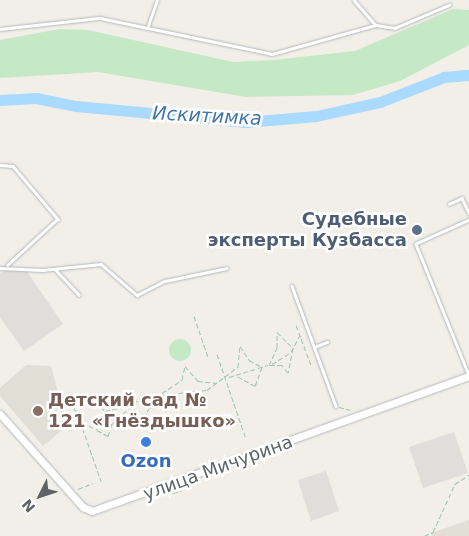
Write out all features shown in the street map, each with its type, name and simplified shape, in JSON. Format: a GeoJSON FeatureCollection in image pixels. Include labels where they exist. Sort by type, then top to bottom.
{"type":"FeatureCollection","features":[{"type":"Feature","properties":{"kind":"street","name":"улица Мичурина"},"geometry":{"type":"LineString","coordinates":[[0,414],[83,507],[92,511],[170,487],[469,376]]}},
{"type":"Feature","properties":{"kind":"lane"},"geometry":{"type":"LineString","coordinates":[[148,26],[157,0]]}},
{"type":"Feature","properties":{"kind":"lane"},"geometry":{"type":"LineString","coordinates":[[354,0],[376,25]]}},
{"type":"Feature","properties":{"kind":"lane"},"geometry":{"type":"LineString","coordinates":[[0,29],[100,18],[148,26],[272,54],[376,25],[395,28],[448,5]]}},
{"type":"Feature","properties":{"kind":"lane"},"geometry":{"type":"LineString","coordinates":[[0,165],[13,166],[58,219],[8,265],[0,268]]}},
{"type":"Feature","properties":{"kind":"lane"},"geometry":{"type":"LineString","coordinates":[[449,204],[462,198],[469,213]]}},
{"type":"Feature","properties":{"kind":"lane"},"geometry":{"type":"LineString","coordinates":[[469,220],[416,244],[469,376]]}},
{"type":"Feature","properties":{"kind":"lane"},"geometry":{"type":"LineString","coordinates":[[8,265],[55,269],[102,264],[115,272],[136,295],[165,281],[227,268]]}},
{"type":"Feature","properties":{"kind":"lane"},"geometry":{"type":"LineString","coordinates":[[55,269],[79,295]]}},
{"type":"Feature","properties":{"kind":"lane"},"geometry":{"type":"LineString","coordinates":[[292,286],[336,406]]}},
{"type":"Feature","properties":{"kind":"lane"},"geometry":{"type":"LineString","coordinates":[[314,347],[327,342]]}},
{"type":"Feature","properties":{"kind":"path"},"geometry":{"type":"LineString","coordinates":[[194,316],[208,358]]}},
{"type":"Feature","properties":{"kind":"path"},"geometry":{"type":"LineString","coordinates":[[296,325],[311,365]]}},
{"type":"Feature","properties":{"kind":"path"},"geometry":{"type":"LineString","coordinates":[[269,365],[278,348],[277,332],[293,348]]}},
{"type":"Feature","properties":{"kind":"path"},"geometry":{"type":"LineString","coordinates":[[78,418],[108,436],[112,424],[128,406],[141,397],[161,394],[199,393],[226,378],[269,365],[282,365],[288,374],[293,348],[300,335]]}},
{"type":"Feature","properties":{"kind":"path"},"geometry":{"type":"LineString","coordinates":[[226,378],[240,362],[240,346],[248,360],[262,367]]}},
{"type":"Feature","properties":{"kind":"path"},"geometry":{"type":"LineString","coordinates":[[269,365],[293,348]]}},
{"type":"Feature","properties":{"kind":"path"},"geometry":{"type":"LineString","coordinates":[[218,354],[245,436]]}},
{"type":"Feature","properties":{"kind":"path"},"geometry":{"type":"LineString","coordinates":[[161,394],[182,380],[185,366],[198,381],[218,383]]}},
{"type":"Feature","properties":{"kind":"path"},"geometry":{"type":"LineString","coordinates":[[236,375],[255,386],[262,367]]}},
{"type":"Feature","properties":{"kind":"path"},"geometry":{"type":"LineString","coordinates":[[116,420],[133,418],[142,425],[149,408],[178,394]]}},
{"type":"Feature","properties":{"kind":"path"},"geometry":{"type":"LineString","coordinates":[[96,400],[105,411],[128,406]]}},
{"type":"Feature","properties":{"kind":"path"},"geometry":{"type":"LineString","coordinates":[[336,406],[351,410]]}},
{"type":"Feature","properties":{"kind":"path"},"geometry":{"type":"LineString","coordinates":[[74,408],[100,481]]}},
{"type":"Feature","properties":{"kind":"path"},"geometry":{"type":"LineString","coordinates":[[96,429],[112,424]]}},
{"type":"Feature","properties":{"kind":"path"},"geometry":{"type":"LineString","coordinates":[[424,536],[433,532],[455,484],[469,475]]}},
{"type":"Feature","properties":{"kind":"path"},"geometry":{"type":"LineString","coordinates":[[78,489],[93,483]]}},
{"type":"Feature","properties":{"kind":"path"},"geometry":{"type":"LineString","coordinates":[[173,493],[182,490]]}},
{"type":"Feature","properties":{"kind":"shaded area"},"geometry":{"type":"Polygon","coordinates":[[[6,270],[26,270],[63,324],[24,351],[0,317],[0,274],[6,270]]]}},
{"type":"Feature","properties":{"kind":"shaded area","name":"Детский сад № 121 «Гнёздышко»"},"geometry":{"type":"Polygon","coordinates":[[[26,365],[51,366],[67,426],[43,446],[0,396],[0,388],[26,365]]]}},
{"type":"Feature","properties":{"kind":"shaded area"},"geometry":{"type":"Polygon","coordinates":[[[454,432],[468,473],[423,488],[409,447],[454,432]]]}},
{"type":"Feature","properties":{"kind":"shaded area"},"geometry":{"type":"Polygon","coordinates":[[[326,471],[339,511],[311,521],[298,480],[326,471]]]}},
{"type":"Feature","properties":{"kind":"shaded area"},"geometry":{"type":"Polygon","coordinates":[[[469,520],[469,536],[432,536],[431,533],[469,520]]]}},
{"type":"Feature","properties":{"kind":"green space"},"geometry":{"type":"Polygon","coordinates":[[[453,9],[469,10],[469,45],[400,81],[353,95],[246,97],[98,72],[0,78],[0,40],[59,29],[88,30],[233,62],[273,60],[355,51],[453,9]]]}},
{"type":"Feature","properties":{"kind":"green space"},"geometry":{"type":"Polygon","coordinates":[[[180,339],[188,342],[191,350],[188,358],[180,361],[172,358],[169,350],[172,342],[180,339]]]}},
{"type":"Feature","properties":{"kind":"waterway","name":"Искитимка"},"geometry":{"type":"LineString","coordinates":[[0,100],[36,98],[76,106],[246,122],[316,116],[380,102],[444,77],[469,75]]}},
{"type":"Feature","properties":{"kind":"place","name":"Судебные эксперты Кузбасса"},"geometry":{"type":"Point","coordinates":[417,230]}},
{"type":"Feature","properties":{"kind":"place","name":"Детский сад № 121 «Гнёздышко»"},"geometry":{"type":"Point","coordinates":[38,411]}},
{"type":"Feature","properties":{"kind":"place","name":"Ozon"},"geometry":{"type":"Point","coordinates":[146,442]}}]}
